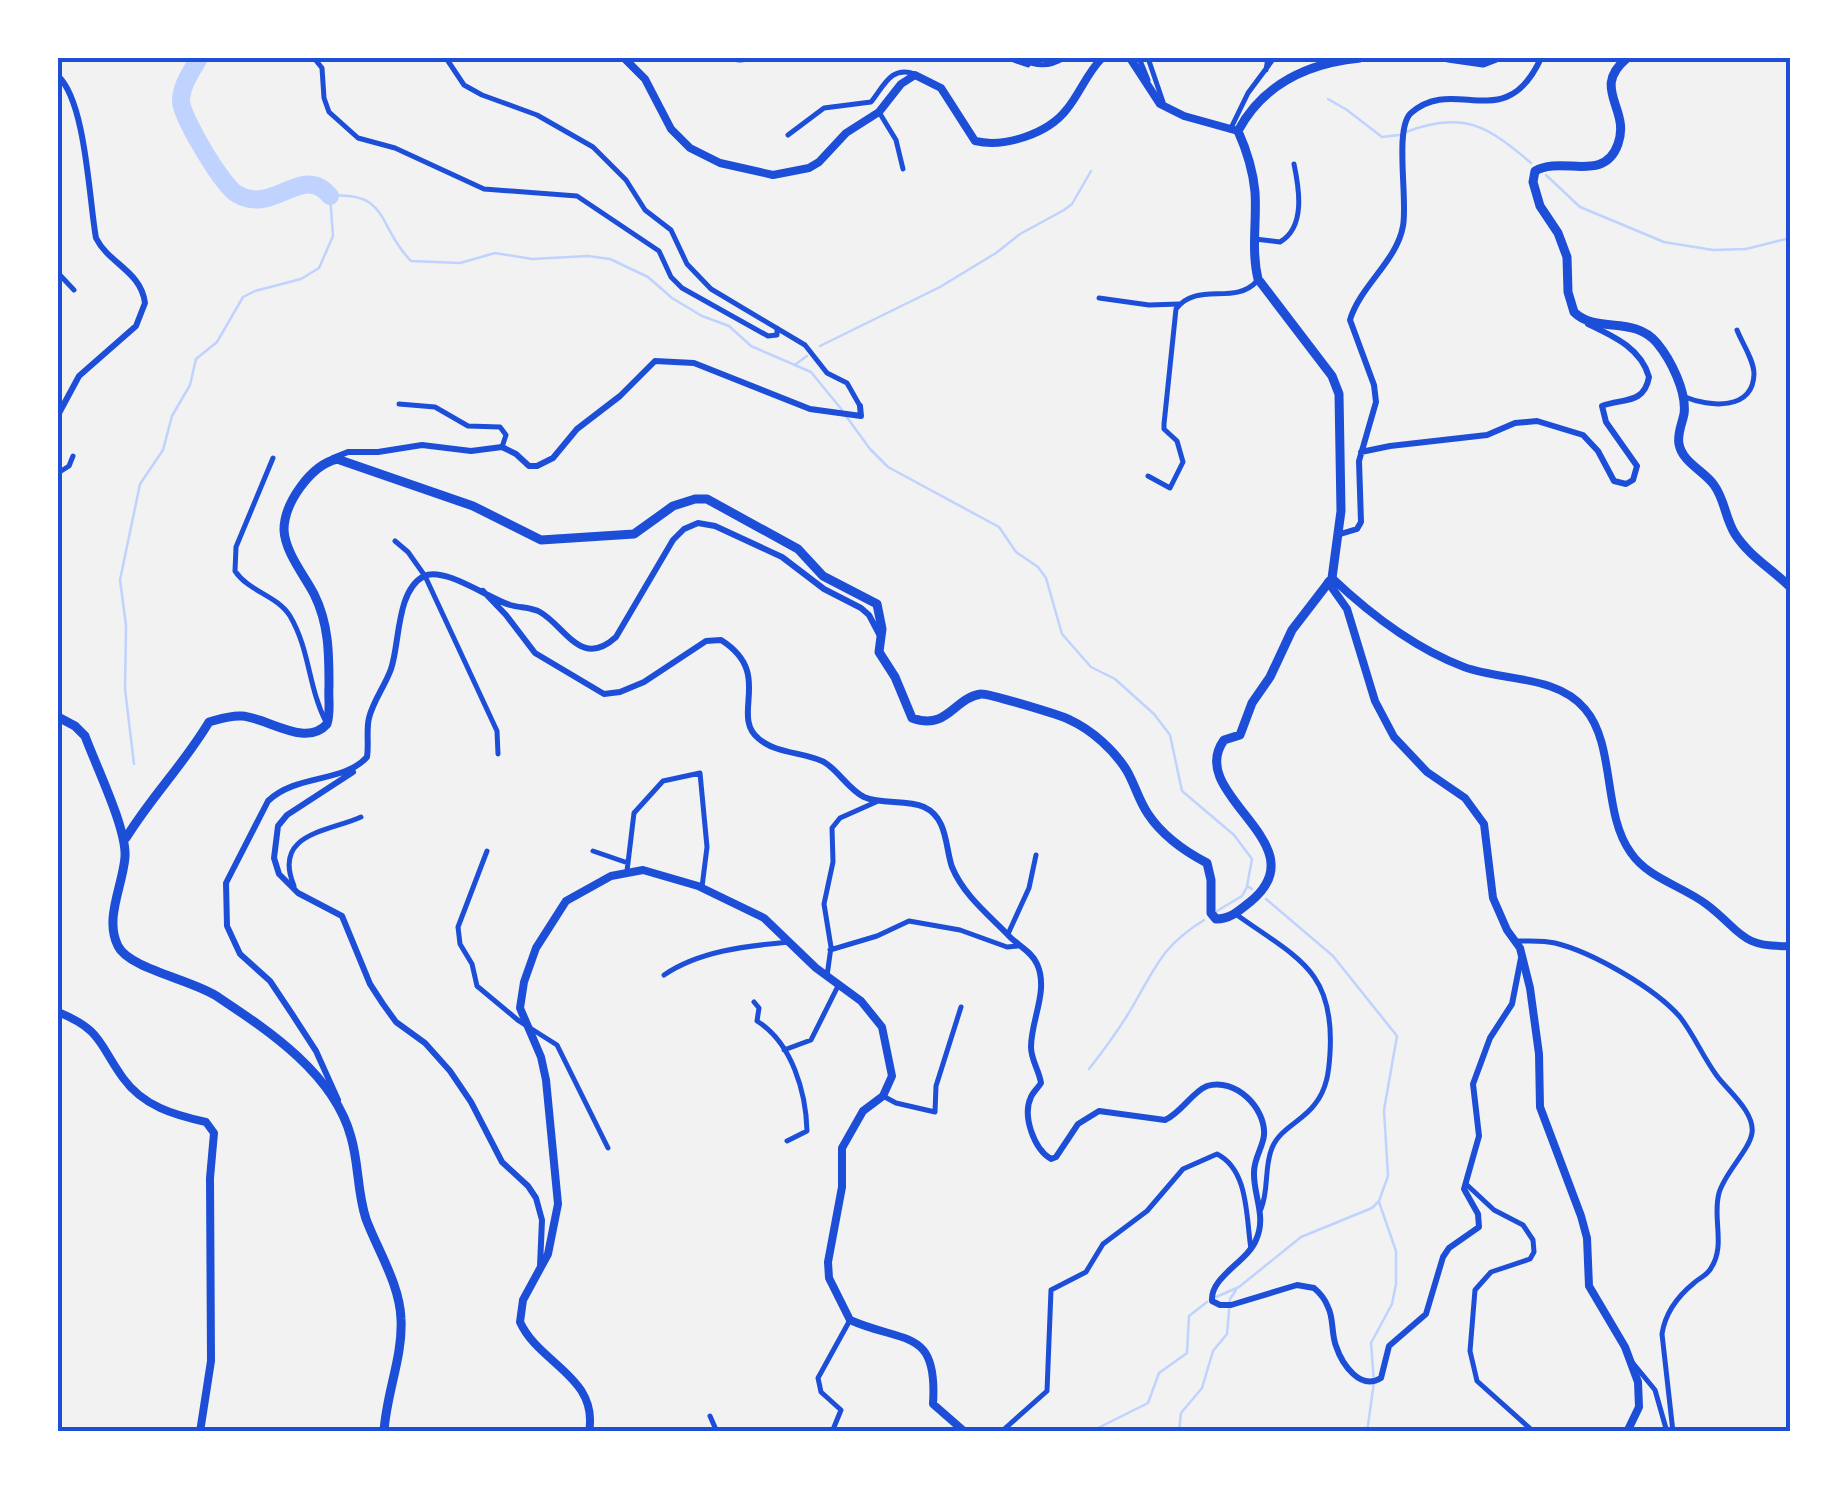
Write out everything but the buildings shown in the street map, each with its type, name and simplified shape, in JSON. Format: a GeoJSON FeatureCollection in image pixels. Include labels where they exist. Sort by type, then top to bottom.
{"type":"FeatureCollection","features":[{"type":"Feature","properties":{"kind":"highway"},"geometry":{"type":"LineString","coordinates":[[126,838],[209,722],[243,716],[306,734],[323,730],[328,724],[331,663],[327,632],[317,600],[289,549],[284,529],[294,498],[312,474],[337,459],[473,506],[541,540],[634,534],[673,506],[707,498],[798,550],[823,576],[877,604],[879,652],[896,677],[912,718],[924,723],[938,720],[979,694],[992,694],[1068,718],[1103,743],[1127,771],[1146,812],[1160,828],[1207,863],[1210,913],[1223,919],[1236,914],[1266,885],[1271,854],[1254,824],[1222,783],[1218,753],[1224,740],[1240,735],[1252,703],[1270,677],[1292,630],[1330,580],[1340,511],[1339,394],[1332,376],[1258,279],[1254,262],[1254,191],[1248,154],[1234,130],[1264,96],[1285,80],[1332,61],[1360,58]]}},
{"type":"Feature","properties":{"kind":"highway"},"geometry":{"type":"LineString","coordinates":[[1448,58],[1484,63],[1496,58]]}},
{"type":"Feature","properties":{"kind":"highway"},"geometry":{"type":"LineString","coordinates":[[1627,58],[1611,75],[1609,85],[1622,130],[1611,157],[1591,167],[1546,165],[1536,171],[1532,182],[1540,206],[1563,245],[1570,303],[1581,319],[1637,327],[1666,356],[1685,408],[1678,443],[1682,454],[1716,487],[1726,518],[1746,550],[1790,588]]}},
{"type":"Feature","properties":{"kind":"highway"},"geometry":{"type":"LineString","coordinates":[[58,718],[85,736],[126,838],[113,928],[123,954],[150,968],[195,982],[245,1015],[290,1050],[342,1111],[354,1145],[361,1202],[402,1320],[384,1432]]}},
{"type":"Feature","properties":{"kind":"main road"},"geometry":{"type":"LineString","coordinates":[[624,58],[645,79],[679,139],[720,163],[758,173],[786,174],[809,168],[846,133],[879,112],[901,84],[916,75],[941,88],[975,140],[986,144],[1008,142],[1054,122],[1102,58]]}},
{"type":"Feature","properties":{"kind":"main road"},"geometry":{"type":"LineString","coordinates":[[1130,58],[1164,108],[1234,130]]}},
{"type":"Feature","properties":{"kind":"main road"},"geometry":{"type":"LineString","coordinates":[[1330,580],[1347,610],[1376,701],[1394,737],[1428,772],[1465,798],[1484,824],[1493,898],[1516,941],[1536,1022],[1540,1107],[1586,1238],[1588,1286],[1632,1362],[1641,1396],[1627,1432]]}},
{"type":"Feature","properties":{"kind":"main road"},"geometry":{"type":"LineString","coordinates":[[1330,580],[1390,627],[1434,653],[1495,676],[1540,683],[1582,705],[1600,741],[1619,832],[1632,856],[1655,876],[1718,912],[1740,937],[1758,944],[1790,946]]}},
{"type":"Feature","properties":{"kind":"main road"},"geometry":{"type":"LineString","coordinates":[[589,1432],[591,1411],[579,1385],[536,1346],[520,1322],[523,1300],[548,1254],[558,1204],[546,1080],[541,1057],[520,1008],[536,948],[566,901],[627,867],[702,887],[764,918],[827,976],[862,1001],[882,1027],[892,1076],[883,1096],[863,1110],[842,1148],[842,1186],[828,1262],[833,1288],[850,1320],[920,1346],[932,1360],[933,1404],[965,1432]]}},
{"type":"Feature","properties":{"kind":"main road"},"geometry":{"type":"LineString","coordinates":[[58,1012],[97,1035],[124,1081],[136,1092],[175,1116],[206,1122],[214,1134],[210,1178],[211,1361],[200,1432]]}},
{"type":"Feature","properties":{"kind":"street"},"geometry":{"type":"LineString","coordinates":[[314,58],[322,68],[328,112],[358,138],[395,148],[484,189],[577,196],[659,251],[671,276],[682,288],[768,336],[778,335],[778,328]]}},
{"type":"Feature","properties":{"kind":"street"},"geometry":{"type":"LineString","coordinates":[[328,461],[348,452],[422,445],[472,451],[502,448],[529,466],[545,464],[577,429],[620,396],[655,360],[694,363],[810,409],[861,416],[847,383],[827,373],[813,351],[711,289],[686,264],[670,230],[645,210],[626,180],[593,147],[546,120],[464,85],[446,58]]}},
{"type":"Feature","properties":{"kind":"street"},"geometry":{"type":"LineString","coordinates":[[722,58],[757,58]]}},
{"type":"Feature","properties":{"kind":"street"},"geometry":{"type":"LineString","coordinates":[[1008,58],[1036,65],[1064,58]]}},
{"type":"Feature","properties":{"kind":"street"},"geometry":{"type":"LineString","coordinates":[[1020,58],[1036,65]]}},
{"type":"Feature","properties":{"kind":"street"},"geometry":{"type":"LineString","coordinates":[[1140,58],[1154,97]]}},
{"type":"Feature","properties":{"kind":"street"},"geometry":{"type":"LineString","coordinates":[[1148,58],[1164,108]]}},
{"type":"Feature","properties":{"kind":"street"},"geometry":{"type":"LineString","coordinates":[[1234,130],[1248,93],[1266,72],[1271,58]]}},
{"type":"Feature","properties":{"kind":"street"},"geometry":{"type":"LineString","coordinates":[[1338,535],[1357,529],[1361,522],[1361,452],[1376,402],[1374,384],[1350,320],[1402,233],[1402,128],[1406,118],[1439,100],[1504,100],[1531,77],[1541,58]]}},
{"type":"Feature","properties":{"kind":"street"},"geometry":{"type":"LineString","coordinates":[[788,135],[824,108],[871,102],[893,74],[906,71],[916,75]]}},
{"type":"Feature","properties":{"kind":"street"},"geometry":{"type":"LineString","coordinates":[[58,76],[71,96],[88,165],[96,238],[100,248],[136,280],[145,304],[136,326],[80,376],[58,415]]}},
{"type":"Feature","properties":{"kind":"street"},"geometry":{"type":"LineString","coordinates":[[879,112],[896,140],[903,169]]}},
{"type":"Feature","properties":{"kind":"street"},"geometry":{"type":"LineString","coordinates":[[1254,239],[1280,242],[1290,234],[1300,194],[1294,164]]}},
{"type":"Feature","properties":{"kind":"street"},"geometry":{"type":"LineString","coordinates":[[58,272],[74,290]]}},
{"type":"Feature","properties":{"kind":"street"},"geometry":{"type":"LineString","coordinates":[[1099,298],[1148,305],[1179,304],[1199,294],[1242,291],[1253,287],[1258,279]]}},
{"type":"Feature","properties":{"kind":"street"},"geometry":{"type":"LineString","coordinates":[[1148,476],[1170,488],[1183,462],[1177,442],[1164,429],[1167,370],[1179,304]]}},
{"type":"Feature","properties":{"kind":"street"},"geometry":{"type":"LineString","coordinates":[[1361,452],[1487,435],[1537,420],[1583,435],[1598,451],[1614,481],[1626,484],[1634,480],[1636,466],[1606,422],[1602,406],[1639,396],[1649,377],[1633,350],[1581,319]]}},
{"type":"Feature","properties":{"kind":"street"},"geometry":{"type":"LineString","coordinates":[[1682,396],[1717,406],[1730,404],[1748,389],[1754,378],[1753,366],[1737,330]]}},
{"type":"Feature","properties":{"kind":"street"},"geometry":{"type":"LineString","coordinates":[[398,404],[435,407],[476,428],[500,427],[506,434],[502,448]]}},
{"type":"Feature","properties":{"kind":"street"},"geometry":{"type":"LineString","coordinates":[[58,472],[69,466],[73,456]]}},
{"type":"Feature","properties":{"kind":"street"},"geometry":{"type":"LineString","coordinates":[[273,458],[236,547],[235,571],[290,616],[306,649],[313,694],[328,724]]}},
{"type":"Feature","properties":{"kind":"street"},"geometry":{"type":"LineString","coordinates":[[425,576],[447,578],[508,604],[538,610],[573,642],[602,647],[616,637],[673,540],[692,524],[707,523],[782,557],[824,589],[861,608],[874,622],[881,639]]}},
{"type":"Feature","properties":{"kind":"street"},"geometry":{"type":"LineString","coordinates":[[396,542],[425,576],[497,732],[498,754]]}},
{"type":"Feature","properties":{"kind":"street"},"geometry":{"type":"LineString","coordinates":[[425,576],[405,602],[390,671],[370,717],[367,757],[334,787],[287,815],[278,826],[274,858],[280,874],[298,893],[342,916],[370,984],[383,1004],[396,1022],[426,1043],[450,1071],[502,1162],[528,1186],[542,1220],[540,1268]]}},
{"type":"Feature","properties":{"kind":"street"},"geometry":{"type":"LineString","coordinates":[[482,591],[535,653],[604,694],[644,682],[706,641],[721,640],[736,654],[750,679],[746,714],[758,738],[824,762],[860,794],[924,807],[936,816],[951,864],[964,889],[1034,958],[1040,977],[1031,1044],[1041,1083],[1030,1098],[1029,1114],[1030,1128],[1045,1156],[1056,1157],[1078,1124],[1100,1111],[1166,1120],[1206,1086],[1228,1086],[1251,1101],[1263,1121],[1264,1138],[1254,1178],[1260,1212],[1258,1234],[1252,1249],[1212,1292],[1212,1301],[1227,1305],[1297,1285],[1314,1288],[1330,1310],[1340,1354],[1357,1378],[1374,1382],[1381,1378],[1389,1346],[1426,1314],[1442,1257],[1456,1242],[1479,1228],[1478,1214],[1466,1195],[1464,1182],[1479,1136],[1473,1084],[1490,1038],[1512,1004],[1521,957]]}},
{"type":"Feature","properties":{"kind":"street"},"geometry":{"type":"LineString","coordinates":[[342,1111],[334,1086],[294,1017],[270,981],[235,946],[224,895],[231,872],[268,801],[278,792],[359,766]]}},
{"type":"Feature","properties":{"kind":"street"},"geometry":{"type":"LineString","coordinates":[[593,851],[627,867],[634,813],[663,781],[700,773],[707,847],[702,887]]}},
{"type":"Feature","properties":{"kind":"street"},"geometry":{"type":"LineString","coordinates":[[827,976],[830,950],[824,904],[832,862],[832,828],[840,818],[880,800]]}},
{"type":"Feature","properties":{"kind":"street"},"geometry":{"type":"LineString","coordinates":[[298,893],[288,870],[291,852],[319,830],[361,818]]}},
{"type":"Feature","properties":{"kind":"street"},"geometry":{"type":"LineString","coordinates":[[486,850],[458,928],[477,986],[557,1045],[608,1148]]}},
{"type":"Feature","properties":{"kind":"street"},"geometry":{"type":"LineString","coordinates":[[1008,934],[1026,898],[1036,855]]}},
{"type":"Feature","properties":{"kind":"street"},"geometry":{"type":"LineString","coordinates":[[1236,914],[1310,972],[1322,986],[1330,1016],[1329,1065],[1322,1093],[1305,1116],[1287,1128],[1272,1146],[1266,1198],[1260,1212]]}},
{"type":"Feature","properties":{"kind":"street"},"geometry":{"type":"LineString","coordinates":[[830,950],[877,936],[908,921],[960,930],[1007,947],[1022,946]]}},
{"type":"Feature","properties":{"kind":"street"},"geometry":{"type":"LineString","coordinates":[[1516,941],[1553,942],[1584,954],[1668,1006],[1681,1018],[1717,1076],[1745,1110],[1752,1127],[1749,1141],[1720,1190],[1720,1240],[1712,1268],[1684,1292],[1664,1322],[1670,1432]]}},
{"type":"Feature","properties":{"kind":"street"},"geometry":{"type":"LineString","coordinates":[[664,976],[687,960],[788,942]]}},
{"type":"Feature","properties":{"kind":"street"},"geometry":{"type":"LineString","coordinates":[[784,1050],[810,1040],[840,984]]}},
{"type":"Feature","properties":{"kind":"street"},"geometry":{"type":"LineString","coordinates":[[754,1002],[759,1008],[757,1021],[767,1027],[784,1050],[800,1081],[807,1127],[805,1134],[787,1141]]}},
{"type":"Feature","properties":{"kind":"street"},"geometry":{"type":"LineString","coordinates":[[883,1096],[935,1112],[936,1086],[961,1007]]}},
{"type":"Feature","properties":{"kind":"street"},"geometry":{"type":"LineString","coordinates":[[1000,1432],[1047,1391],[1051,1290],[1086,1272],[1104,1244],[1147,1211],[1190,1163],[1217,1154],[1234,1166],[1246,1206],[1252,1249]]}},
{"type":"Feature","properties":{"kind":"street"},"geometry":{"type":"LineString","coordinates":[[1464,1182],[1494,1210],[1524,1224],[1533,1240],[1530,1259],[1491,1272],[1475,1290],[1470,1351],[1478,1382],[1534,1432]]}},
{"type":"Feature","properties":{"kind":"street"},"geometry":{"type":"LineString","coordinates":[[832,1432],[841,1410],[817,1383],[850,1320]]}},
{"type":"Feature","properties":{"kind":"street"},"geometry":{"type":"LineString","coordinates":[[1632,1362],[1655,1390],[1670,1432]]}},
{"type":"Feature","properties":{"kind":"street"},"geometry":{"type":"LineString","coordinates":[[710,1416],[717,1432]]}},
{"type":"Feature","properties":{"kind":"waterway"},"geometry":{"type":"LineString","coordinates":[[199,58],[187,78],[181,101],[204,150],[231,189],[250,199],[263,199],[309,184],[330,196]]}},
{"type":"Feature","properties":{"kind":"waterway"},"geometry":{"type":"LineString","coordinates":[[1328,99],[1382,137],[1399,135]]}},
{"type":"Feature","properties":{"kind":"waterway"},"geometry":{"type":"LineString","coordinates":[[1406,132],[1444,122],[1474,125],[1501,139],[1531,163]]}},
{"type":"Feature","properties":{"kind":"waterway"},"geometry":{"type":"LineString","coordinates":[[820,346],[940,287],[1064,210],[1072,204],[1091,171]]}},
{"type":"Feature","properties":{"kind":"waterway"},"geometry":{"type":"LineString","coordinates":[[1546,175],[1580,207],[1664,242],[1713,250],[1746,249],[1790,238]]}},
{"type":"Feature","properties":{"kind":"waterway"},"geometry":{"type":"LineString","coordinates":[[134,764],[125,689],[126,625],[120,580],[140,484],[163,450],[172,416],[190,385],[196,359],[217,342],[243,297],[301,279],[319,268],[333,236],[330,196],[349,196],[373,205],[411,261],[460,263],[495,253],[532,259],[610,259],[648,277],[702,316],[729,326],[751,346],[811,372],[842,410]]}},
{"type":"Feature","properties":{"kind":"waterway"},"geometry":{"type":"LineString","coordinates":[[796,364],[807,356]]}},
{"type":"Feature","properties":{"kind":"waterway"},"geometry":{"type":"LineString","coordinates":[[846,416],[888,467],[999,527],[1016,552],[1038,567],[1046,578],[1062,634],[1091,667],[1115,679],[1154,714],[1170,735],[1182,791],[1234,835],[1252,859],[1247,886],[1252,889]]}},
{"type":"Feature","properties":{"kind":"waterway"},"geometry":{"type":"LineString","coordinates":[[1217,911],[1242,896],[1247,887]]}},
{"type":"Feature","properties":{"kind":"waterway"},"geometry":{"type":"LineString","coordinates":[[1216,1297],[1239,1287],[1301,1237],[1372,1208],[1379,1201],[1388,1176],[1384,1110],[1397,1036],[1333,956],[1266,899]]}},
{"type":"Feature","properties":{"kind":"waterway"},"geometry":{"type":"LineString","coordinates":[[1089,1069],[1165,954],[1204,920]]}},
{"type":"Feature","properties":{"kind":"waterway"},"geometry":{"type":"LineString","coordinates":[[1367,1432],[1374,1382],[1371,1343],[1392,1304],[1396,1284],[1396,1251],[1379,1202]]}},
{"type":"Feature","properties":{"kind":"waterway"},"geometry":{"type":"LineString","coordinates":[[1179,1432],[1181,1413],[1202,1388],[1213,1351],[1227,1334],[1230,1299],[1236,1290]]}},
{"type":"Feature","properties":{"kind":"waterway"},"geometry":{"type":"LineString","coordinates":[[1075,1432],[1094,1430],[1148,1403],[1159,1373],[1187,1353],[1189,1316],[1207,1302]]}}]}
